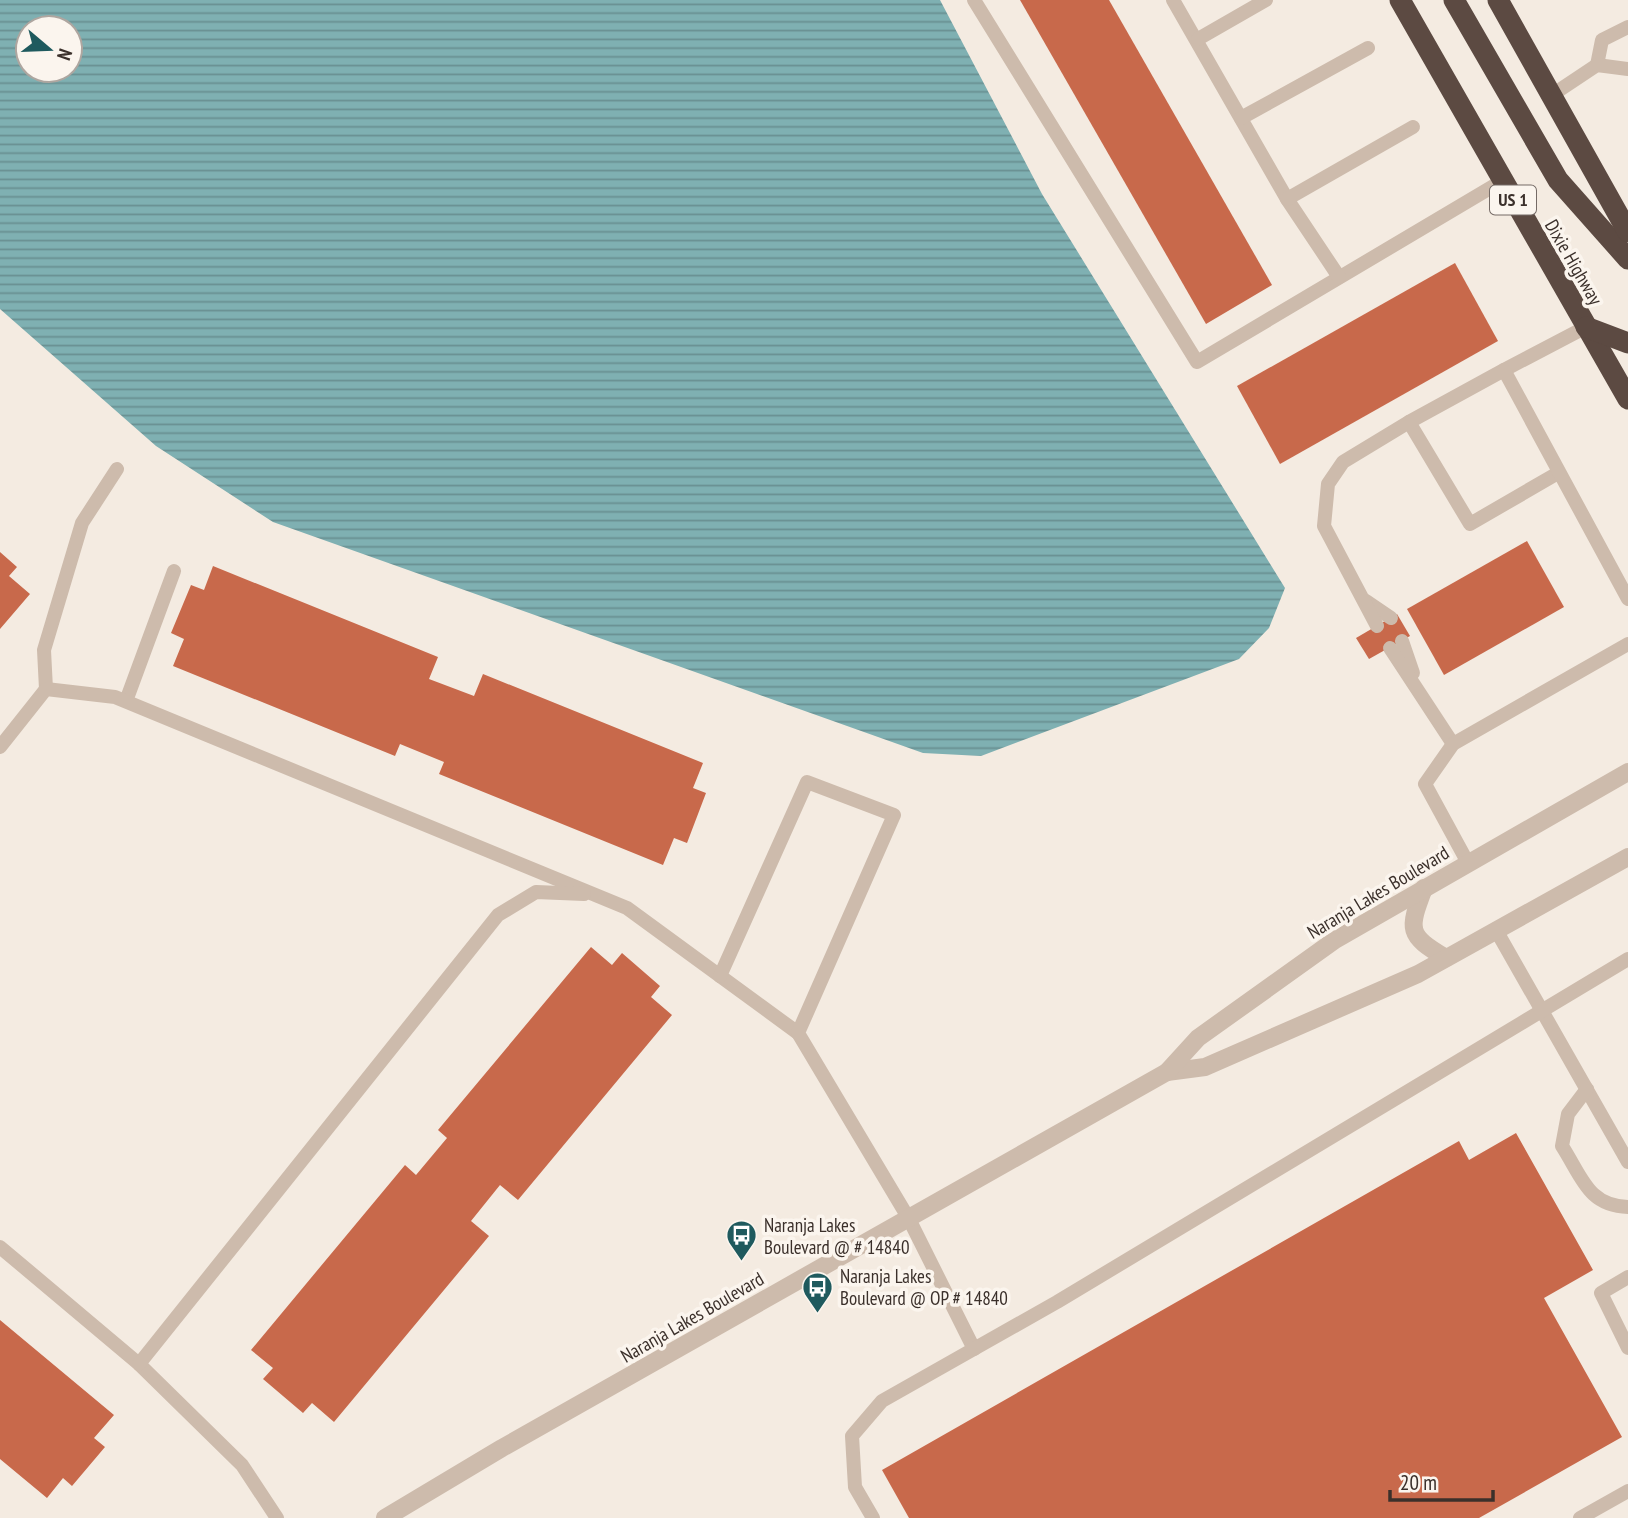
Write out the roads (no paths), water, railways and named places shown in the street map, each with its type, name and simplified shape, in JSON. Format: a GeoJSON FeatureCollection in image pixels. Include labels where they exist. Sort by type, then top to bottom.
{"type":"FeatureCollection","features":[{"type":"Feature","properties":{"kind":"highway","name":"Dixie Highway"},"geometry":{"type":"LineString","coordinates":[[1400,0],[1628,399]]}},
{"type":"Feature","properties":{"kind":"highway"},"geometry":{"type":"LineString","coordinates":[[1454,0],[1558,180],[1628,259]]}},
{"type":"Feature","properties":{"kind":"highway"},"geometry":{"type":"LineString","coordinates":[[1498,0],[1628,232]]}},
{"type":"Feature","properties":{"kind":"highway"},"geometry":{"type":"LineString","coordinates":[[1586,327],[1628,343]]}},
{"type":"Feature","properties":{"kind":"street","name":"Naranja Lakes Boulevard"},"geometry":{"type":"LineString","coordinates":[[385,1518],[512,1442],[1167,1072],[1198,1038],[1303,962],[1424,888],[1628,772]]}},
{"type":"Feature","properties":{"kind":"street","name":"Naranja Lakes Boulevard"},"geometry":{"type":"LineString","coordinates":[[1167,1072],[1205,1067],[1446,958],[1628,857]]}},
{"type":"Feature","properties":{"kind":"street"},"geometry":{"type":"LineString","coordinates":[[1424,888],[1414,913],[1415,934],[1421,944],[1446,958]]}},
{"type":"Feature","properties":{"kind":"lane"},"geometry":{"type":"LineString","coordinates":[[974,0],[1197,362],[1502,181]]}},
{"type":"Feature","properties":{"kind":"lane"},"geometry":{"type":"LineString","coordinates":[[1173,0],[1198,39],[1287,199],[1339,277]]}},
{"type":"Feature","properties":{"kind":"lane"},"geometry":{"type":"LineString","coordinates":[[1198,39],[1266,0]]}},
{"type":"Feature","properties":{"kind":"lane"},"geometry":{"type":"LineString","coordinates":[[1597,65],[1602,40],[1628,27]]}},
{"type":"Feature","properties":{"kind":"lane"},"geometry":{"type":"LineString","coordinates":[[1241,118],[1368,48]]}},
{"type":"Feature","properties":{"kind":"lane"},"geometry":{"type":"LineString","coordinates":[[1552,95],[1597,65],[1628,69]]}},
{"type":"Feature","properties":{"kind":"lane"},"geometry":{"type":"LineString","coordinates":[[1287,199],[1413,127]]}},
{"type":"Feature","properties":{"kind":"lane"},"geometry":{"type":"LineString","coordinates":[[1377,626],[1324,526],[1328,484],[1343,462],[1409,422],[1586,327]]}},
{"type":"Feature","properties":{"kind":"lane"},"geometry":{"type":"LineString","coordinates":[[1504,370],[1628,600]]}},
{"type":"Feature","properties":{"kind":"lane"},"geometry":{"type":"LineString","coordinates":[[1409,422],[1470,524],[1558,473]]}},
{"type":"Feature","properties":{"kind":"lane"},"geometry":{"type":"LineString","coordinates":[[0,747],[46,689],[44,650],[82,523],[117,469]]}},
{"type":"Feature","properties":{"kind":"lane"},"geometry":{"type":"LineString","coordinates":[[126,701],[174,571]]}},
{"type":"Feature","properties":{"kind":"lane"},"geometry":{"type":"LineString","coordinates":[[1362,599],[1391,618]]}},
{"type":"Feature","properties":{"kind":"lane"},"geometry":{"type":"LineString","coordinates":[[1396,644],[1419,691],[1453,744]]}},
{"type":"Feature","properties":{"kind":"lane"},"geometry":{"type":"LineString","coordinates":[[1468,863],[1425,784],[1453,744],[1628,645]]}},
{"type":"Feature","properties":{"kind":"lane"},"geometry":{"type":"LineString","coordinates":[[46,689],[115,697],[126,701],[627,908],[798,1033],[909,1219],[974,1349]]}},
{"type":"Feature","properties":{"kind":"lane"},"geometry":{"type":"LineString","coordinates":[[720,976],[807,782],[894,815],[798,1033]]}},
{"type":"Feature","properties":{"kind":"lane"},"geometry":{"type":"LineString","coordinates":[[139,1364],[498,915],[536,892],[596,895]]}},
{"type":"Feature","properties":{"kind":"lane"},"geometry":{"type":"LineString","coordinates":[[1496,930],[1628,1162]]}},
{"type":"Feature","properties":{"kind":"lane"},"geometry":{"type":"LineString","coordinates":[[873,1518],[855,1487],[852,1436],[883,1401],[1628,959]]}},
{"type":"Feature","properties":{"kind":"lane"},"geometry":{"type":"LineString","coordinates":[[1587,1089],[1569,1115],[1562,1146],[1596,1199],[1609,1206],[1628,1207]]}},
{"type":"Feature","properties":{"kind":"lane"},"geometry":{"type":"LineString","coordinates":[[0,1247],[139,1364],[242,1465],[277,1518]]}},
{"type":"Feature","properties":{"kind":"lane"},"geometry":{"type":"LineString","coordinates":[[1628,1278],[1601,1293],[1628,1348]]}},
{"type":"Feature","properties":{"kind":"lane"},"geometry":{"type":"LineString","coordinates":[[1580,1518],[1628,1491]]}},
{"type":"Feature","properties":{"kind":"water"},"geometry":{"type":"Polygon","coordinates":[[[0,0],[940,0],[1042,194],[1285,588],[1269,628],[1239,659],[981,756],[923,753],[273,522],[156,446],[0,309],[0,0]]]}},
{"type":"Feature","properties":{"kind":"place","name":"Naranja Lakes Boulevard @ # 14840"},"geometry":{"type":"Point","coordinates":[741,1263]}},
{"type":"Feature","properties":{"kind":"place","name":"Naranja Lakes Boulevard @ OP # 14840"},"geometry":{"type":"Point","coordinates":[817,1314]}}]}
